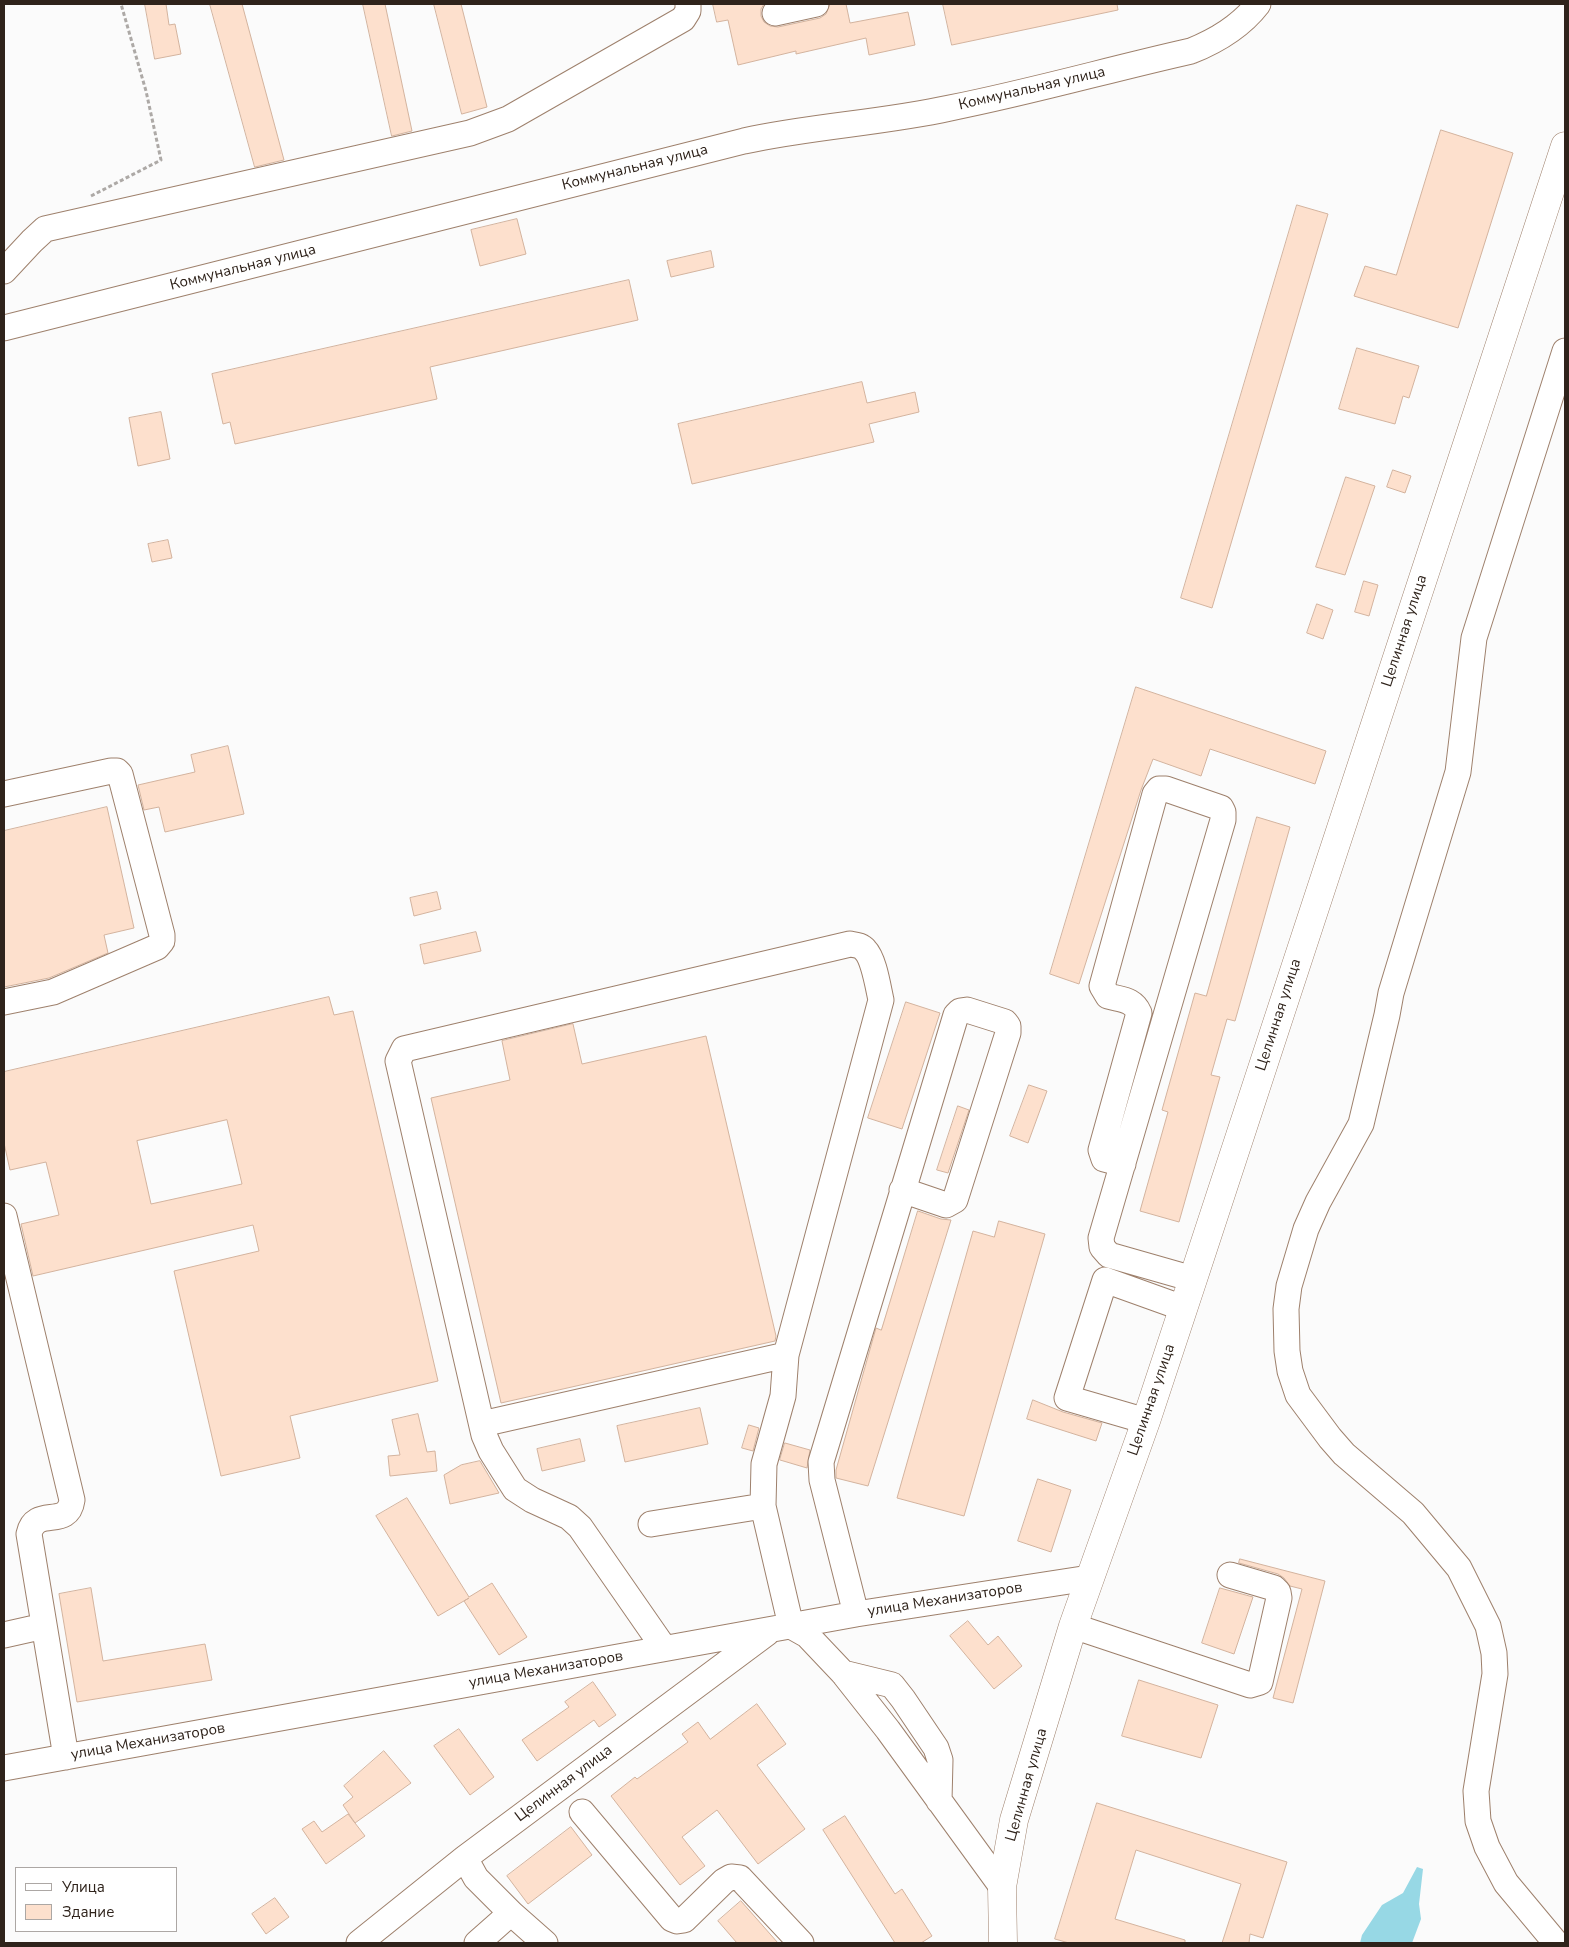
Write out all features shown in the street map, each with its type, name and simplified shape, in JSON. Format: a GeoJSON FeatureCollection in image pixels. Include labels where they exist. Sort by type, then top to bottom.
{"type":"FeatureCollection","features":[{"type":"Feature","properties":{"kind":"main road","name":"Целинная улица"},"geometry":{"type":"LineString","coordinates":[[1004,1943],[1002,1887],[1014,1820],[1074,1626],[1146,1421],[1565,146]]}},
{"type":"Feature","properties":{"kind":"street"},"geometry":{"type":"LineString","coordinates":[[4,271],[32,240],[45,229],[490,127],[508,119],[683,18],[688,11],[688,4]]}},
{"type":"Feature","properties":{"kind":"street"},"geometry":{"type":"LineString","coordinates":[[775,13],[816,4]]}},
{"type":"Feature","properties":{"kind":"street","name":"Коммунальная улица"},"geometry":{"type":"LineString","coordinates":[[4,328],[744,141],[772,135],[910,116],[951,108],[1191,51],[1210,43],[1234,27],[1258,4]]}},
{"type":"Feature","properties":{"kind":"street"},"geometry":{"type":"LineString","coordinates":[[1556,1943],[1506,1883],[1487,1847],[1478,1821],[1476,1790],[1495,1674],[1494,1652],[1488,1626],[1458,1568],[1413,1513],[1344,1454],[1298,1395],[1290,1371],[1287,1351],[1286,1309],[1289,1286],[1306,1229],[1318,1202],[1361,1124],[1391,993],[1458,772],[1474,638],[1565,352]]}},
{"type":"Feature","properties":{"kind":"street"},"geometry":{"type":"LineString","coordinates":[[4,794],[117,771],[120,774],[162,935],[162,941],[157,947],[53,992],[4,1002]]}},
{"type":"Feature","properties":{"kind":"street"},"geometry":{"type":"LineString","coordinates":[[1123,1164],[1104,1159],[1101,1150],[1139,1014],[1136,1005],[1108,996],[1102,986],[1155,794],[1158,789],[1166,789],[1221,808],[1223,820],[1123,1164],[1101,1238],[1102,1247],[1109,1254],[1193,1279]]}},
{"type":"Feature","properties":{"kind":"street"},"geometry":{"type":"LineString","coordinates":[[664,1648],[580,1527],[569,1517],[515,1490],[491,1451],[482,1424],[398,1061],[404,1049],[850,944],[856,945],[863,948],[869,955],[882,1000],[786,1355],[783,1396],[764,1464],[763,1506],[781,1628],[807,1635],[843,1673],[1002,1887]]}},
{"type":"Feature","properties":{"kind":"street"},"geometry":{"type":"LineString","coordinates":[[856,1614],[822,1480],[821,1462],[902,1190],[956,1015],[960,1011],[967,1010],[1005,1022],[1008,1026],[1008,1033],[955,1200],[946,1205],[902,1190]]}},
{"type":"Feature","properties":{"kind":"street"},"geometry":{"type":"LineString","coordinates":[[4,1216],[72,1500],[71,1509],[66,1514],[37,1520],[31,1525],[29,1534],[66,1757]]}},
{"type":"Feature","properties":{"kind":"street"},"geometry":{"type":"LineString","coordinates":[[1146,1421],[1067,1398],[1105,1280],[1183,1308]]}},
{"type":"Feature","properties":{"kind":"street"},"geometry":{"type":"LineString","coordinates":[[482,1424],[786,1355]]}},
{"type":"Feature","properties":{"kind":"street"},"geometry":{"type":"LineString","coordinates":[[651,1524],[763,1506]]}},
{"type":"Feature","properties":{"kind":"street"},"geometry":{"type":"LineString","coordinates":[[1074,1626],[1250,1684],[1256,1684],[1260,1682],[1279,1598],[1278,1592],[1274,1588],[1230,1575]]}},
{"type":"Feature","properties":{"kind":"street","name":"улица Механизаторов"},"geometry":{"type":"LineString","coordinates":[[4,1768],[856,1614],[1090,1578]]}},
{"type":"Feature","properties":{"kind":"street"},"geometry":{"type":"LineString","coordinates":[[4,1635],[44,1626]]}},
{"type":"Feature","properties":{"kind":"street","name":"Целинная улица"},"geometry":{"type":"LineString","coordinates":[[359,1943],[465,1858],[781,1628]]}},
{"type":"Feature","properties":{"kind":"street"},"geometry":{"type":"LineString","coordinates":[[582,1812],[672,1919],[677,1921],[684,1920],[724,1881],[731,1877],[740,1878],[801,1943]]}},
{"type":"Feature","properties":{"kind":"street"},"geometry":{"type":"LineString","coordinates":[[465,1858],[476,1878],[545,1943]]}},
{"type":"Feature","properties":{"kind":"street"},"geometry":{"type":"LineString","coordinates":[[477,1943],[511,1913]]}},
{"type":"Feature","properties":{"kind":"path"},"geometry":{"type":"LineString","coordinates":[[87,198],[161,160],[146,91],[121,4]]}},
{"type":"Feature","properties":{"kind":"water"},"geometry":{"type":"Polygon","coordinates":[[[1417,1867],[1423,1869],[1419,1904],[1421,1919],[1412,1943],[1360,1943],[1362,1935],[1382,1905],[1403,1893],[1417,1867]]]}},
{"type":"Feature","properties":{"kind":"building"},"geometry":{"type":"Polygon","coordinates":[[[145,4],[166,4],[169,25],[175,24],[181,54],[155,59],[145,4]]]}},
{"type":"Feature","properties":{"kind":"building"},"geometry":{"type":"Polygon","coordinates":[[[210,4],[242,4],[284,160],[255,167],[210,4]]]}},
{"type":"Feature","properties":{"kind":"building"},"geometry":{"type":"Polygon","coordinates":[[[363,4],[385,4],[412,131],[392,136],[363,4]]]}},
{"type":"Feature","properties":{"kind":"building"},"geometry":{"type":"Polygon","coordinates":[[[434,4],[461,4],[487,107],[462,114],[434,4]]]}},
{"type":"Feature","properties":{"kind":"building"},"geometry":{"type":"Polygon","coordinates":[[[713,4],[764,4],[761,9],[761,16],[764,22],[770,26],[778,27],[820,18],[826,14],[830,4],[846,4],[850,23],[908,12],[915,45],[869,55],[866,38],[796,54],[796,51],[738,65],[728,20],[717,22],[713,4]]]}},
{"type":"Feature","properties":{"kind":"building"},"geometry":{"type":"Polygon","coordinates":[[[943,4],[1117,4],[1118,10],[952,45],[943,4]]]}},
{"type":"Feature","properties":{"kind":"building"},"geometry":{"type":"Polygon","coordinates":[[[1441,130],[1513,153],[1458,328],[1354,296],[1365,266],[1396,275],[1441,130]]]}},
{"type":"Feature","properties":{"kind":"building"},"geometry":{"type":"Polygon","coordinates":[[[1297,205],[1328,214],[1212,608],[1181,598],[1297,205]]]}},
{"type":"Feature","properties":{"kind":"building"},"geometry":{"type":"Polygon","coordinates":[[[517,219],[526,254],[480,266],[471,230],[517,219]]]}},
{"type":"Feature","properties":{"kind":"building"},"geometry":{"type":"Polygon","coordinates":[[[711,251],[714,267],[671,277],[667,261],[711,251]]]}},
{"type":"Feature","properties":{"kind":"building"},"geometry":{"type":"Polygon","coordinates":[[[629,280],[638,320],[430,367],[437,399],[235,444],[230,422],[223,424],[212,374],[629,280]]]}},
{"type":"Feature","properties":{"kind":"building"},"geometry":{"type":"Polygon","coordinates":[[[1357,348],[1419,366],[1409,398],[1403,396],[1395,424],[1339,409],[1357,348]]]}},
{"type":"Feature","properties":{"kind":"building"},"geometry":{"type":"Polygon","coordinates":[[[862,382],[867,403],[915,392],[919,412],[869,424],[874,442],[692,484],[678,424],[862,382]]]}},
{"type":"Feature","properties":{"kind":"building"},"geometry":{"type":"Polygon","coordinates":[[[161,412],[170,459],[138,466],[129,418],[161,412]]]}},
{"type":"Feature","properties":{"kind":"building"},"geometry":{"type":"Polygon","coordinates":[[[1393,470],[1411,476],[1405,493],[1387,487],[1393,470]]]}},
{"type":"Feature","properties":{"kind":"building"},"geometry":{"type":"Polygon","coordinates":[[[1346,477],[1375,486],[1345,575],[1316,567],[1346,477]]]}},
{"type":"Feature","properties":{"kind":"building"},"geometry":{"type":"Polygon","coordinates":[[[168,540],[172,558],[152,562],[148,544],[168,540]]]}},
{"type":"Feature","properties":{"kind":"building"},"geometry":{"type":"Polygon","coordinates":[[[1364,581],[1378,585],[1369,616],[1355,612],[1364,581]]]}},
{"type":"Feature","properties":{"kind":"building"},"geometry":{"type":"Polygon","coordinates":[[[1317,604],[1333,610],[1323,639],[1307,633],[1317,604]]]}},
{"type":"Feature","properties":{"kind":"building"},"geometry":{"type":"Polygon","coordinates":[[[1136,687],[1326,751],[1315,784],[1210,749],[1201,776],[1153,759],[1141,790],[1079,984],[1050,974],[1136,687]]]}},
{"type":"Feature","properties":{"kind":"building"},"geometry":{"type":"Polygon","coordinates":[[[228,746],[244,814],[165,832],[159,807],[144,810],[138,785],[195,772],[191,755],[228,746]]]}},
{"type":"Feature","properties":{"kind":"building"},"geometry":{"type":"Polygon","coordinates":[[[107,807],[134,928],[104,935],[108,953],[49,978],[4,987],[4,831],[107,807]]]}},
{"type":"Feature","properties":{"kind":"building"},"geometry":{"type":"Polygon","coordinates":[[[1257,817],[1290,827],[1235,1021],[1227,1019],[1211,1075],[1220,1077],[1179,1222],[1140,1211],[1168,1112],[1162,1110],[1195,993],[1206,996],[1257,817]]]}},
{"type":"Feature","properties":{"kind":"building"},"geometry":{"type":"Polygon","coordinates":[[[437,892],[441,909],[414,916],[410,898],[437,892]]]}},
{"type":"Feature","properties":{"kind":"building"},"geometry":{"type":"Polygon","coordinates":[[[476,932],[481,951],[424,964],[420,945],[476,932]]]}},
{"type":"Feature","properties":{"kind":"building"},"geometry":{"type":"Polygon","coordinates":[[[329,997],[334,1015],[353,1011],[438,1381],[290,1416],[300,1458],[221,1476],[174,1271],[259,1251],[253,1225],[33,1276],[21,1224],[59,1215],[46,1162],[10,1170],[4,1143],[4,1072],[329,997]],[[227,1120],[137,1141],[151,1204],[242,1184],[227,1120]]]}},
{"type":"Feature","properties":{"kind":"building"},"geometry":{"type":"Polygon","coordinates":[[[906,1002],[940,1013],[902,1129],[868,1118],[906,1002]]]}},
{"type":"Feature","properties":{"kind":"building"},"geometry":{"type":"Polygon","coordinates":[[[573,1024],[582,1064],[706,1036],[776,1336],[775,1341],[501,1403],[431,1098],[510,1080],[502,1041],[573,1024]]]}},
{"type":"Feature","properties":{"kind":"building"},"geometry":{"type":"Polygon","coordinates":[[[1029,1085],[1047,1091],[1028,1143],[1010,1136],[1029,1085]]]}},
{"type":"Feature","properties":{"kind":"building"},"geometry":{"type":"Polygon","coordinates":[[[958,1106],[969,1110],[948,1173],[937,1170],[958,1106]]]}},
{"type":"Feature","properties":{"kind":"building"},"geometry":{"type":"Polygon","coordinates":[[[918,1211],[941,1219],[951,1220],[868,1486],[836,1478],[836,1470],[876,1328],[881,1330],[918,1211]]]}},
{"type":"Feature","properties":{"kind":"building"},"geometry":{"type":"Polygon","coordinates":[[[999,1221],[1045,1234],[964,1516],[897,1498],[973,1231],[994,1237],[999,1221]]]}},
{"type":"Feature","properties":{"kind":"building"},"geometry":{"type":"Polygon","coordinates":[[[1033,1400],[1063,1412],[1102,1423],[1096,1441],[1027,1419],[1033,1400]]]}},
{"type":"Feature","properties":{"kind":"building"},"geometry":{"type":"Polygon","coordinates":[[[700,1408],[708,1444],[625,1462],[617,1426],[700,1408]]]}},
{"type":"Feature","properties":{"kind":"building"},"geometry":{"type":"Polygon","coordinates":[[[418,1414],[427,1452],[435,1451],[437,1471],[390,1476],[388,1456],[400,1455],[392,1420],[418,1414]]]}},
{"type":"Feature","properties":{"kind":"building"},"geometry":{"type":"Polygon","coordinates":[[[749,1425],[759,1428],[753,1451],[742,1448],[749,1425]]]}},
{"type":"Feature","properties":{"kind":"building"},"geometry":{"type":"Polygon","coordinates":[[[580,1439],[585,1461],[542,1471],[537,1449],[580,1439]]]}},
{"type":"Feature","properties":{"kind":"building"},"geometry":{"type":"Polygon","coordinates":[[[785,1443],[810,1450],[807,1468],[780,1460],[785,1443]]]}},
{"type":"Feature","properties":{"kind":"building"},"geometry":{"type":"Polygon","coordinates":[[[480,1461],[499,1493],[450,1504],[444,1475],[461,1465],[480,1461]]]}},
{"type":"Feature","properties":{"kind":"building"},"geometry":{"type":"Polygon","coordinates":[[[1038,1479],[1071,1490],[1051,1552],[1018,1541],[1038,1479]]]}},
{"type":"Feature","properties":{"kind":"building"},"geometry":{"type":"Polygon","coordinates":[[[407,1498],[469,1597],[492,1583],[527,1637],[499,1655],[464,1601],[469,1598],[438,1616],[376,1516],[407,1498]]]}},
{"type":"Feature","properties":{"kind":"building"},"geometry":{"type":"Polygon","coordinates":[[[1240,1559],[1325,1581],[1293,1703],[1273,1698],[1302,1589],[1290,1586],[1278,1574],[1239,1563],[1240,1559]]]}},
{"type":"Feature","properties":{"kind":"building"},"geometry":{"type":"Polygon","coordinates":[[[91,1588],[103,1661],[205,1644],[212,1680],[77,1702],[59,1594],[91,1588]]]}},
{"type":"Feature","properties":{"kind":"building"},"geometry":{"type":"Polygon","coordinates":[[[1220,1588],[1253,1597],[1234,1654],[1202,1643],[1220,1588]]]}},
{"type":"Feature","properties":{"kind":"building"},"geometry":{"type":"Polygon","coordinates":[[[968,1621],[988,1645],[998,1636],[1022,1666],[994,1689],[950,1636],[968,1621]]]}},
{"type":"Feature","properties":{"kind":"building"},"geometry":{"type":"Polygon","coordinates":[[[1139,1680],[1218,1705],[1201,1758],[1122,1736],[1139,1680]]]}},
{"type":"Feature","properties":{"kind":"building"},"geometry":{"type":"Polygon","coordinates":[[[593,1682],[616,1715],[599,1727],[594,1720],[537,1761],[522,1740],[569,1707],[565,1702],[593,1682]]]}},
{"type":"Feature","properties":{"kind":"building"},"geometry":{"type":"Polygon","coordinates":[[[757,1704],[786,1744],[757,1765],[805,1829],[758,1864],[717,1810],[682,1837],[705,1866],[680,1885],[611,1796],[635,1777],[637,1779],[688,1742],[682,1734],[698,1722],[710,1739],[757,1704]]]}},
{"type":"Feature","properties":{"kind":"building"},"geometry":{"type":"Polygon","coordinates":[[[459,1729],[494,1777],[470,1795],[434,1746],[459,1729]]]}},
{"type":"Feature","properties":{"kind":"building"},"geometry":{"type":"Polygon","coordinates":[[[384,1751],[411,1783],[355,1823],[343,1805],[353,1797],[344,1786],[384,1751]]]}},
{"type":"Feature","properties":{"kind":"building"},"geometry":{"type":"Polygon","coordinates":[[[1097,1803],[1287,1862],[1263,1938],[1250,1934],[1249,1943],[1222,1943],[1241,1884],[1136,1850],[1115,1919],[1185,1940],[1185,1943],[1069,1943],[1055,1939],[1097,1803]]]}},
{"type":"Feature","properties":{"kind":"building"},"geometry":{"type":"Polygon","coordinates":[[[348,1814],[365,1836],[326,1864],[302,1829],[314,1821],[322,1832],[348,1814]]]}},
{"type":"Feature","properties":{"kind":"building"},"geometry":{"type":"Polygon","coordinates":[[[845,1816],[895,1894],[902,1889],[932,1936],[921,1943],[895,1943],[823,1830],[845,1816]]]}},
{"type":"Feature","properties":{"kind":"building"},"geometry":{"type":"Polygon","coordinates":[[[571,1827],[592,1855],[528,1904],[507,1876],[571,1827]]]}},
{"type":"Feature","properties":{"kind":"building"},"geometry":{"type":"Polygon","coordinates":[[[275,1898],[289,1917],[266,1934],[252,1914],[275,1898]]]}},
{"type":"Feature","properties":{"kind":"building"},"geometry":{"type":"Polygon","coordinates":[[[741,1901],[778,1943],[737,1943],[718,1921],[741,1901]]]}}]}
